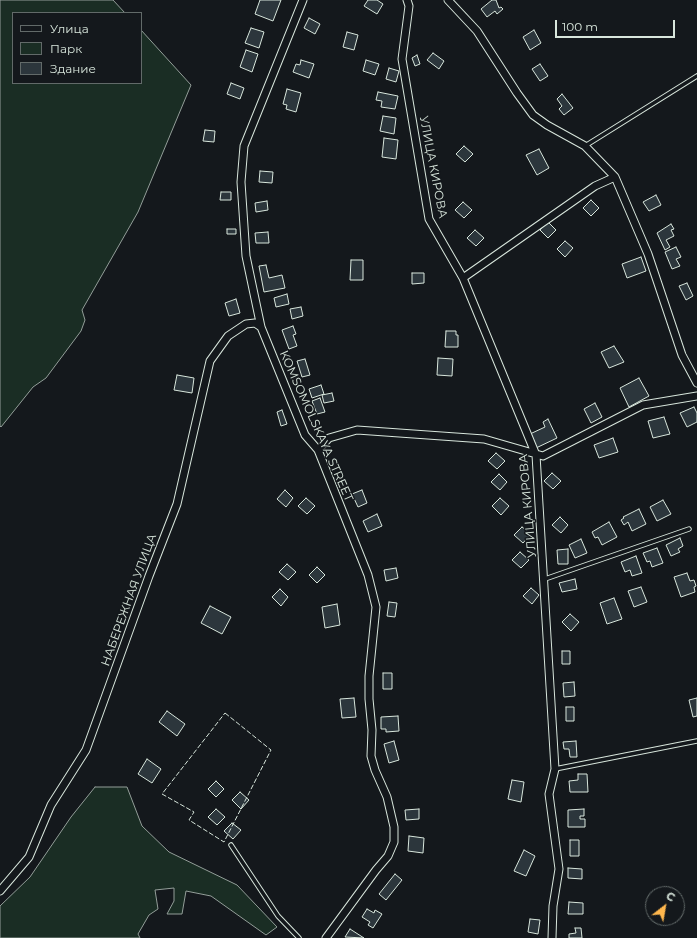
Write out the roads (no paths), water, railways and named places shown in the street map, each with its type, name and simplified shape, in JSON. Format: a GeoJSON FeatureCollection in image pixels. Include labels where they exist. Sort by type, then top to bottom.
{"type":"FeatureCollection","features":[{"type":"Feature","properties":{"kind":"street","name":"KOMSOMOLSKAYA STREET"},"geometry":{"type":"LineString","coordinates":[[303,0],[244,146],[242,182],[246,256],[261,327],[305,435],[318,450],[368,575],[376,607],[369,676],[372,730],[371,756],[375,770],[387,797],[394,827],[394,842],[388,856],[326,938]]}},
{"type":"Feature","properties":{"kind":"street","name":"УЛИЦА КИРОВА"},"geometry":{"type":"LineString","coordinates":[[407,0],[409,6],[402,58],[429,219],[463,278],[536,455],[556,768],[549,794],[559,869],[553,906],[552,938]]}},
{"type":"Feature","properties":{"kind":"street"},"geometry":{"type":"LineString","coordinates":[[448,0],[477,30],[517,93],[533,115],[547,125],[586,146],[615,177],[648,254],[682,355],[697,383]]}},
{"type":"Feature","properties":{"kind":"street"},"geometry":{"type":"LineString","coordinates":[[463,278],[595,186],[615,177]]}},
{"type":"Feature","properties":{"kind":"street","name":"НАБЕРЕЖНАЯ УЛИЦА"},"geometry":{"type":"LineString","coordinates":[[0,891],[29,857],[51,805],[86,750],[149,576],[177,504],[210,361],[228,336],[246,324],[255,323],[261,327]]}},
{"type":"Feature","properties":{"kind":"street"},"geometry":{"type":"LineString","coordinates":[[318,450],[329,438],[357,430],[484,439],[543,456],[643,405],[697,396]]}},
{"type":"Feature","properties":{"kind":"lane"},"geometry":{"type":"LineString","coordinates":[[586,146],[697,76]]}},
{"type":"Feature","properties":{"kind":"lane"},"geometry":{"type":"LineString","coordinates":[[545,579],[689,529]]}},
{"type":"Feature","properties":{"kind":"lane"},"geometry":{"type":"LineString","coordinates":[[556,768],[697,741]]}},
{"type":"Feature","properties":{"kind":"lane"},"geometry":{"type":"LineString","coordinates":[[231,845],[278,916],[300,938]]}}]}
